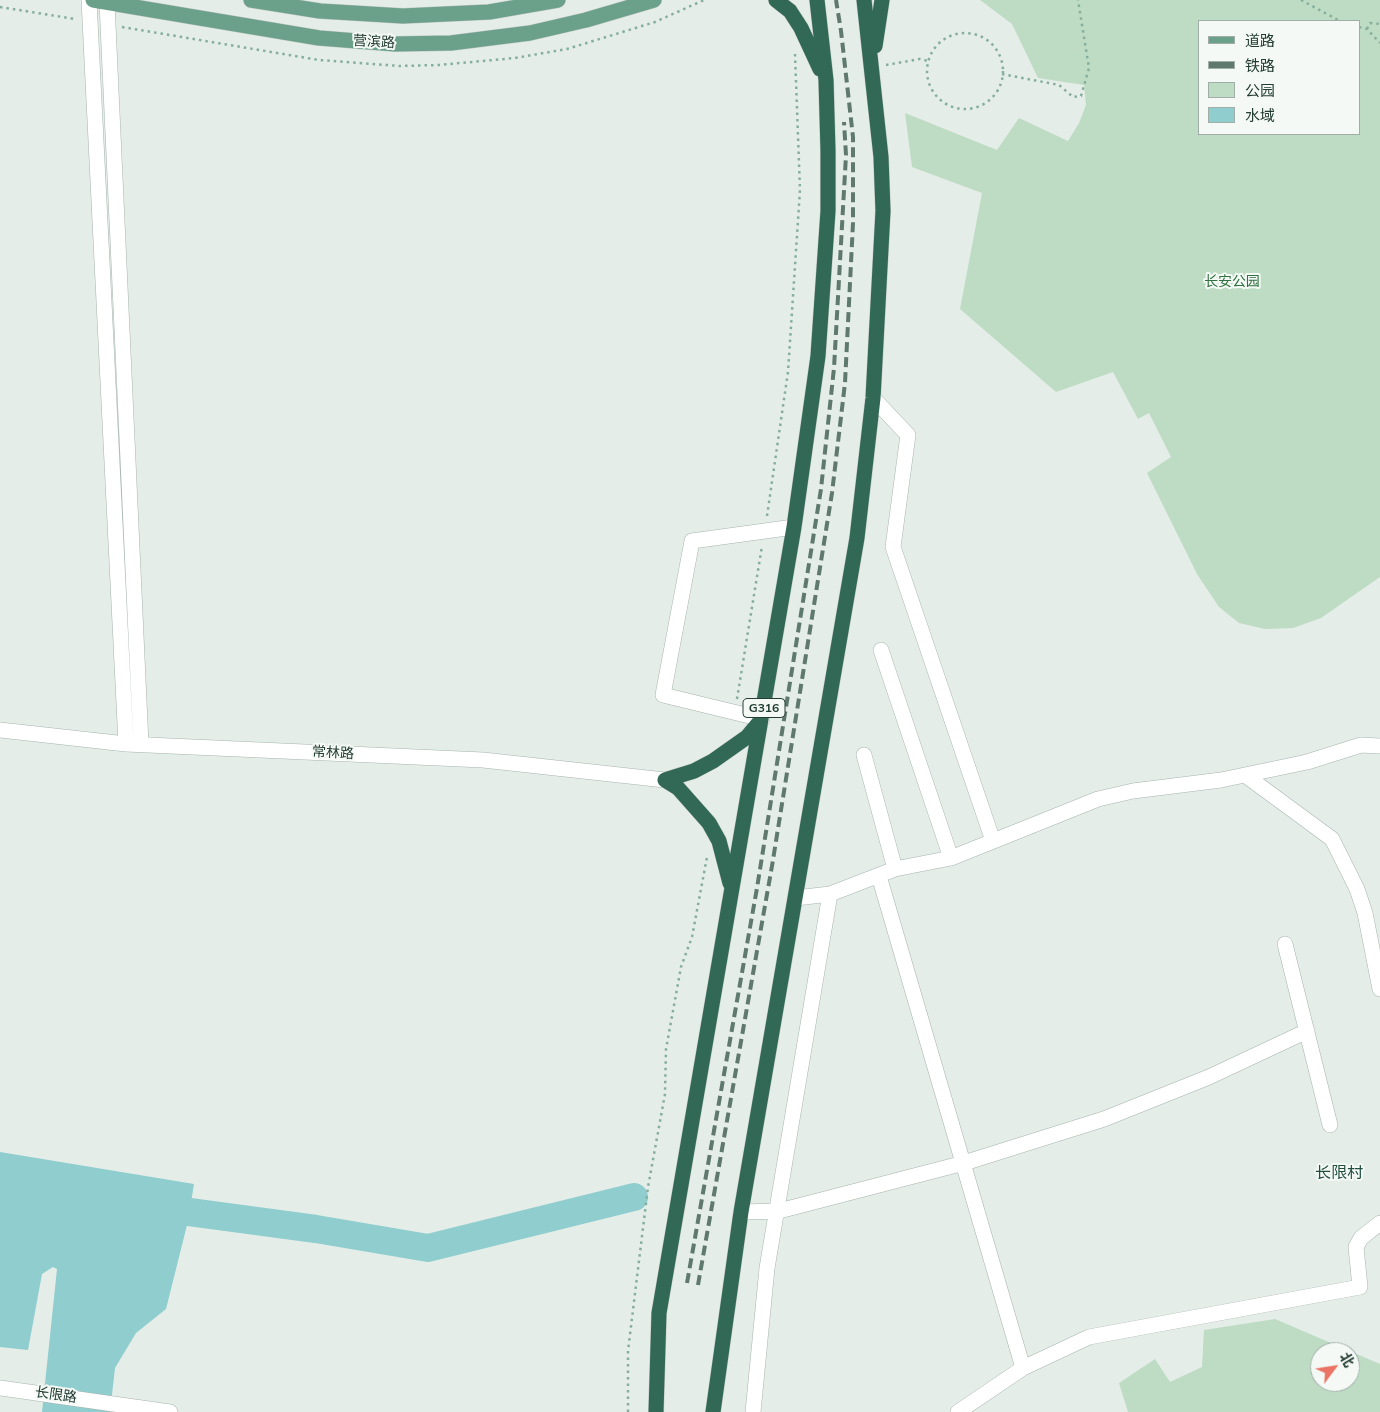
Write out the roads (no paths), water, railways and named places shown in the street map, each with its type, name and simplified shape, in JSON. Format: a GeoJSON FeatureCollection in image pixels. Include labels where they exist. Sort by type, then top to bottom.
{"type":"FeatureCollection","features":[{"type":"Feature","properties":{"kind":"highway"},"geometry":{"type":"LineString","coordinates":[[776,0],[790,11],[801,28],[826,80]]}},
{"type":"Feature","properties":{"kind":"highway","name":"G316"},"geometry":{"type":"LineString","coordinates":[[656,1412],[659,1313],[794,528],[818,356],[828,220],[826,80],[817,0]]}},
{"type":"Feature","properties":{"kind":"highway"},"geometry":{"type":"LineString","coordinates":[[713,1412],[741,1212],[857,538],[873,398],[883,212],[881,157],[864,0]]}},
{"type":"Feature","properties":{"kind":"highway"},"geometry":{"type":"LineString","coordinates":[[872,67],[882,0]]}},
{"type":"Feature","properties":{"kind":"highway"},"geometry":{"type":"LineString","coordinates":[[665,780],[694,771],[713,761],[747,737],[762,719]]}},
{"type":"Feature","properties":{"kind":"highway"},"geometry":{"type":"LineString","coordinates":[[665,780],[684,794],[709,823],[719,841],[732,890]]}},
{"type":"Feature","properties":{"kind":"main road","name":"营滨路"},"geometry":{"type":"LineString","coordinates":[[251,0],[320,12],[452,16],[489,12],[558,0]]}},
{"type":"Feature","properties":{"kind":"main road","name":"营滨路"},"geometry":{"type":"LineString","coordinates":[[100,1],[319,38],[395,44],[451,43],[530,33],[586,20],[654,0]]}},
{"type":"Feature","properties":{"kind":"street"},"geometry":{"type":"LineString","coordinates":[[89,0],[126,744]]}},
{"type":"Feature","properties":{"kind":"street"},"geometry":{"type":"LineString","coordinates":[[100,1],[141,744]]}},
{"type":"Feature","properties":{"kind":"street"},"geometry":{"type":"LineString","coordinates":[[873,398],[908,434],[893,546],[993,841]]}},
{"type":"Feature","properties":{"kind":"street"},"geometry":{"type":"LineString","coordinates":[[762,719],[663,695],[692,542],[794,528]]}},
{"type":"Feature","properties":{"kind":"street"},"geometry":{"type":"LineString","coordinates":[[881,650],[951,858]]}},
{"type":"Feature","properties":{"kind":"street","name":"常林路"},"geometry":{"type":"LineString","coordinates":[[0,730],[126,744],[483,760],[665,780]]}},
{"type":"Feature","properties":{"kind":"street"},"geometry":{"type":"LineString","coordinates":[[796,898],[830,894],[896,869],[951,858],[1098,799],[1133,791],[1245,775],[1306,762],[1360,745],[1380,746]]}},
{"type":"Feature","properties":{"kind":"street"},"geometry":{"type":"LineString","coordinates":[[864,755],[896,869]]}},
{"type":"Feature","properties":{"kind":"street"},"geometry":{"type":"LineString","coordinates":[[1245,775],[1324,832],[1336,844],[1365,913],[1380,989]]}},
{"type":"Feature","properties":{"kind":"street"},"geometry":{"type":"LineString","coordinates":[[880,876],[1023,1368]]}},
{"type":"Feature","properties":{"kind":"street"},"geometry":{"type":"LineString","coordinates":[[754,1412],[767,1268],[830,894]]}},
{"type":"Feature","properties":{"kind":"street"},"geometry":{"type":"LineString","coordinates":[[1285,944],[1330,1125]]}},
{"type":"Feature","properties":{"kind":"street"},"geometry":{"type":"LineString","coordinates":[[741,1212],[778,1211],[964,1163],[1104,1119],[1209,1077],[1307,1031]]}},
{"type":"Feature","properties":{"kind":"street"},"geometry":{"type":"LineString","coordinates":[[958,1412],[1023,1368],[1089,1337],[1360,1287],[1356,1247],[1361,1238],[1380,1223]]}},
{"type":"Feature","properties":{"kind":"street","name":"长限路"},"geometry":{"type":"LineString","coordinates":[[0,1388],[170,1412]]}},
{"type":"Feature","properties":{"kind":"water"},"geometry":{"type":"Polygon","coordinates":[[[0,1152],[194,1184],[188,1221],[166,1309],[136,1333],[115,1368],[110,1412],[42,1412],[57,1269],[53,1267],[42,1274],[28,1350],[0,1347],[0,1152]]]}},
{"type":"Feature","properties":{"kind":"waterway"},"geometry":{"type":"LineString","coordinates":[[152,1207],[316,1229],[428,1248],[634,1197]]}},
{"type":"Feature","properties":{"kind":"railway"},"geometry":{"type":"LineString","coordinates":[[698,1285],[772,866],[832,493],[845,383],[853,223],[853,137],[836,0]]}},
{"type":"Feature","properties":{"kind":"railway"},"geometry":{"type":"LineString","coordinates":[[687,1283],[757,888],[821,489],[834,368],[846,155],[844,122]]}},
{"type":"Feature","properties":{"kind":"district","name":"长限村"},"geometry":{"type":"Point","coordinates":[1339,1173]}},
{"type":"Feature","properties":{"kind":"park label","name":"长安公园"},"geometry":{"type":"Point","coordinates":[1232,282]}}]}
